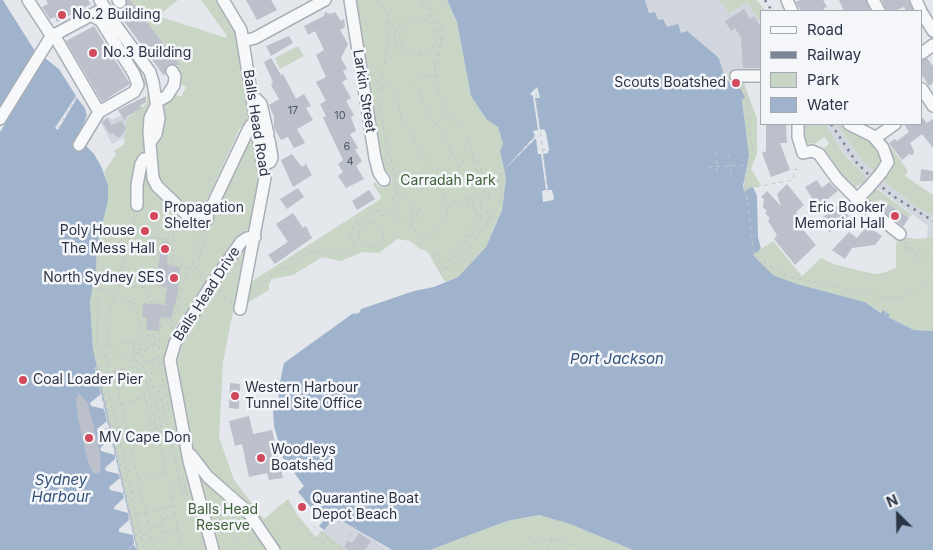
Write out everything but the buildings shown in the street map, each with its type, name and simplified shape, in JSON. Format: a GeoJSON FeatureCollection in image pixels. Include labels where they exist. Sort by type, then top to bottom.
{"type":"FeatureCollection","features":[{"type":"Feature","properties":{"kind":"street"},"geometry":{"type":"LineString","coordinates":[[28,0],[53,35],[99,112]]}},
{"type":"Feature","properties":{"kind":"street","name":"Balls Head Road"},"geometry":{"type":"LineString","coordinates":[[223,0],[240,26],[265,184],[255,237],[238,305]]}},
{"type":"Feature","properties":{"kind":"street"},"geometry":{"type":"LineString","coordinates":[[243,41],[254,38],[325,0]]}},
{"type":"Feature","properties":{"kind":"street","name":"Larkin Street"},"geometry":{"type":"LineString","coordinates":[[350,0],[375,158],[379,173],[384,180]]}},
{"type":"Feature","properties":{"kind":"street"},"geometry":{"type":"LineString","coordinates":[[0,119],[53,35],[87,11],[102,4],[153,69],[156,104],[150,118],[150,158],[157,186],[180,210],[188,215],[196,216],[208,212],[251,124],[256,123]]}},
{"type":"Feature","properties":{"kind":"street"},"geometry":{"type":"LineString","coordinates":[[79,145],[99,112],[137,90],[136,77],[101,21],[87,11]]}},
{"type":"Feature","properties":{"kind":"street"},"geometry":{"type":"LineString","coordinates":[[923,15],[933,31]]}},
{"type":"Feature","properties":{"kind":"street"},"geometry":{"type":"LineString","coordinates":[[156,104],[167,96],[174,84],[173,73]]}},
{"type":"Feature","properties":{"kind":"street"},"geometry":{"type":"LineString","coordinates":[[737,76],[760,76]]}},
{"type":"Feature","properties":{"kind":"street"},"geometry":{"type":"LineString","coordinates":[[252,100],[258,100],[264,110],[271,160],[263,165]]}},
{"type":"Feature","properties":{"kind":"street"},"geometry":{"type":"LineString","coordinates":[[798,125],[798,137],[803,153],[812,151],[819,154],[853,202],[904,236]]}},
{"type":"Feature","properties":{"kind":"street"},"geometry":{"type":"LineString","coordinates":[[852,125],[875,138],[887,158],[887,165],[881,173],[853,202]]}},
{"type":"Feature","properties":{"kind":"street"},"geometry":{"type":"LineString","coordinates":[[875,138],[894,125]]}},
{"type":"Feature","properties":{"kind":"street"},"geometry":{"type":"LineString","coordinates":[[140,204],[137,185],[140,164],[144,159],[150,158]]}},
{"type":"Feature","properties":{"kind":"street","name":"Balls Head Drive"},"geometry":{"type":"LineString","coordinates":[[212,550],[202,518],[170,360],[175,343],[241,242],[247,238],[255,237]]}},
{"type":"Feature","properties":{"kind":"street","name":"Balls Head Drive"},"geometry":{"type":"LineString","coordinates":[[188,450],[195,462],[208,477],[248,512],[274,550]]}},
{"type":"Feature","properties":{"kind":"street"},"geometry":{"type":"LineString","coordinates":[[195,484],[208,477]]}},
{"type":"Feature","properties":{"kind":"path"},"geometry":{"type":"LineString","coordinates":[[377,0],[387,12],[388,23],[381,86],[383,91]]}},
{"type":"Feature","properties":{"kind":"path"},"geometry":{"type":"LineString","coordinates":[[398,0],[408,0]]}},
{"type":"Feature","properties":{"kind":"path"},"geometry":{"type":"LineString","coordinates":[[422,0],[438,34],[434,66],[446,110],[453,122],[468,137],[479,180],[472,207],[477,215],[476,224],[454,252],[446,257],[433,252]]}},
{"type":"Feature","properties":{"kind":"path"},"geometry":{"type":"LineString","coordinates":[[426,0],[441,26],[442,34],[438,66],[434,66]]}},
{"type":"Feature","properties":{"kind":"path"},"geometry":{"type":"LineString","coordinates":[[401,55],[394,44],[396,26],[403,18]]}},
{"type":"Feature","properties":{"kind":"path"},"geometry":{"type":"LineString","coordinates":[[415,18],[426,20],[435,28],[438,34],[434,46],[424,54],[412,54],[402,47],[400,41],[401,29],[409,20],[415,18]]}},
{"type":"Feature","properties":{"kind":"path"},"geometry":{"type":"LineString","coordinates":[[388,23],[396,26]]}},
{"type":"Feature","properties":{"kind":"path"},"geometry":{"type":"LineString","coordinates":[[386,45],[394,44]]}},
{"type":"Feature","properties":{"kind":"path"},"geometry":{"type":"LineString","coordinates":[[370,72],[385,90],[392,85],[398,100],[401,120],[414,138],[421,153],[435,169],[439,169],[448,215],[428,237],[422,240],[418,233],[412,230],[411,212]]}},
{"type":"Feature","properties":{"kind":"path"},"geometry":{"type":"LineString","coordinates":[[436,75],[418,77],[414,82],[421,94],[427,118],[436,122],[446,138],[458,167],[462,167],[465,147],[470,143]]}},
{"type":"Feature","properties":{"kind":"path"},"geometry":{"type":"LineString","coordinates":[[737,76],[748,102],[746,115],[753,151],[745,178],[748,188],[754,254],[772,268],[787,276],[887,298],[903,296],[933,276]]}},
{"type":"Feature","properties":{"kind":"path"},"geometry":{"type":"LineString","coordinates":[[381,86],[377,89],[388,157],[391,158],[397,192],[397,195],[392,199],[395,207]]}},
{"type":"Feature","properties":{"kind":"path"},"geometry":{"type":"LineString","coordinates":[[58,128],[81,90]]}},
{"type":"Feature","properties":{"kind":"path"},"geometry":{"type":"LineString","coordinates":[[536,93],[534,97],[548,196]]}},
{"type":"Feature","properties":{"kind":"path"},"geometry":{"type":"LineString","coordinates":[[436,122],[442,120],[446,110]]}},
{"type":"Feature","properties":{"kind":"path"},"geometry":{"type":"LineString","coordinates":[[440,273],[461,259],[493,217],[502,195],[501,182],[497,178],[535,137],[540,136]]}},
{"type":"Feature","properties":{"kind":"path"},"geometry":{"type":"LineString","coordinates":[[541,150],[551,149]]}},
{"type":"Feature","properties":{"kind":"path"},"geometry":{"type":"LineString","coordinates":[[716,152],[717,178]]}},
{"type":"Feature","properties":{"kind":"path"},"geometry":{"type":"LineString","coordinates":[[730,155],[731,177]]}},
{"type":"Feature","properties":{"kind":"path"},"geometry":{"type":"LineString","coordinates":[[379,158],[388,157]]}},
{"type":"Feature","properties":{"kind":"path"},"geometry":{"type":"LineString","coordinates":[[476,164],[480,162],[485,190],[479,205],[489,214],[486,225]]}},
{"type":"Feature","properties":{"kind":"path"},"geometry":{"type":"LineString","coordinates":[[708,167],[749,165]]}},
{"type":"Feature","properties":{"kind":"path"},"geometry":{"type":"LineString","coordinates":[[746,200],[745,187],[756,187],[793,180],[795,169],[799,170]]}},
{"type":"Feature","properties":{"kind":"path"},"geometry":{"type":"LineString","coordinates":[[485,190],[489,189]]}},
{"type":"Feature","properties":{"kind":"path"},"geometry":{"type":"LineString","coordinates":[[397,192],[400,191],[414,209]]}},
{"type":"Feature","properties":{"kind":"path"},"geometry":{"type":"LineString","coordinates":[[488,193],[489,197]]}},
{"type":"Feature","properties":{"kind":"path"},"geometry":{"type":"LineString","coordinates":[[444,270],[449,260],[479,226],[481,215],[472,207],[469,208],[470,201],[467,195],[465,202],[462,202],[459,198],[447,207]]}},
{"type":"Feature","properties":{"kind":"path"},"geometry":{"type":"LineString","coordinates":[[467,206],[470,201]]}},
{"type":"Feature","properties":{"kind":"path"},"geometry":{"type":"LineString","coordinates":[[842,212],[853,202]]}},
{"type":"Feature","properties":{"kind":"path"},"geometry":{"type":"LineString","coordinates":[[138,550],[95,368],[109,366],[106,357],[111,303],[138,219],[140,204],[147,207],[150,220],[159,231],[156,238]]}},
{"type":"Feature","properties":{"kind":"path"},"geometry":{"type":"LineString","coordinates":[[382,216],[398,206]]}},
{"type":"Feature","properties":{"kind":"path"},"geometry":{"type":"LineString","coordinates":[[392,210],[400,220],[414,209],[419,209]]}},
{"type":"Feature","properties":{"kind":"path"},"geometry":{"type":"LineString","coordinates":[[175,267],[176,261],[172,253],[173,240],[175,218],[180,210]]}},
{"type":"Feature","properties":{"kind":"path"},"geometry":{"type":"LineString","coordinates":[[354,246],[350,240],[355,224],[379,210],[382,216]]}},
{"type":"Feature","properties":{"kind":"path"},"geometry":{"type":"LineString","coordinates":[[382,216],[393,216]]}},
{"type":"Feature","properties":{"kind":"path"},"geometry":{"type":"LineString","coordinates":[[372,223],[382,229],[383,237],[379,244],[371,247],[361,242],[359,234],[365,225],[372,223]]}},
{"type":"Feature","properties":{"kind":"path"},"geometry":{"type":"LineString","coordinates":[[169,337],[175,322],[186,272],[191,270],[192,266],[197,262],[206,239],[202,233],[194,246],[192,266]]}},
{"type":"Feature","properties":{"kind":"path"},"geometry":{"type":"LineString","coordinates":[[133,236],[173,240]]}},
{"type":"Feature","properties":{"kind":"path"},"geometry":{"type":"LineString","coordinates":[[904,236],[904,248],[911,246],[907,251],[920,248],[911,259],[933,254]]}},
{"type":"Feature","properties":{"kind":"path"},"geometry":{"type":"LineString","coordinates":[[159,256],[161,239]]}},
{"type":"Feature","properties":{"kind":"path"},"geometry":{"type":"LineString","coordinates":[[220,291],[227,301],[238,305],[274,271],[289,267],[308,252],[334,253],[337,256],[361,242]]}},
{"type":"Feature","properties":{"kind":"path"},"geometry":{"type":"LineString","coordinates":[[434,249],[432,253],[444,270]]}},
{"type":"Feature","properties":{"kind":"path"},"geometry":{"type":"LineString","coordinates":[[172,497],[184,495],[159,388],[162,387],[159,358],[160,328],[169,265],[182,260],[181,266],[192,266],[199,271],[204,282]]}},
{"type":"Feature","properties":{"kind":"path"},"geometry":{"type":"LineString","coordinates":[[101,280],[96,348],[100,355],[106,357]]}},
{"type":"Feature","properties":{"kind":"path"},"geometry":{"type":"LineString","coordinates":[[117,285],[150,288],[148,302],[164,303]]}},
{"type":"Feature","properties":{"kind":"path"},"geometry":{"type":"LineString","coordinates":[[99,288],[115,291]]}},
{"type":"Feature","properties":{"kind":"path"},"geometry":{"type":"LineString","coordinates":[[111,303],[134,301],[145,352]]}},
{"type":"Feature","properties":{"kind":"path"},"geometry":{"type":"LineString","coordinates":[[162,319],[175,322]]}},
{"type":"Feature","properties":{"kind":"path"},"geometry":{"type":"LineString","coordinates":[[107,346],[143,339],[146,341],[145,336],[160,333]]}},
{"type":"Feature","properties":{"kind":"path"},"geometry":{"type":"LineString","coordinates":[[153,334],[156,345]]}},
{"type":"Feature","properties":{"kind":"path"},"geometry":{"type":"LineString","coordinates":[[138,340],[142,359]]}},
{"type":"Feature","properties":{"kind":"path"},"geometry":{"type":"LineString","coordinates":[[132,341],[135,350],[159,345]]}},
{"type":"Feature","properties":{"kind":"path"},"geometry":{"type":"LineString","coordinates":[[134,346],[143,344]]}},
{"type":"Feature","properties":{"kind":"path"},"geometry":{"type":"LineString","coordinates":[[104,373],[114,371],[137,365],[152,361],[154,370],[150,377],[161,427],[153,428],[142,379],[137,365],[134,353],[134,346]]}},
{"type":"Feature","properties":{"kind":"path"},"geometry":{"type":"LineString","coordinates":[[134,353],[147,350],[146,347]]}},
{"type":"Feature","properties":{"kind":"path"},"geometry":{"type":"LineString","coordinates":[[108,362],[141,354]]}},
{"type":"Feature","properties":{"kind":"path"},"geometry":{"type":"LineString","coordinates":[[130,357],[131,361]]}},
{"type":"Feature","properties":{"kind":"path"},"geometry":{"type":"LineString","coordinates":[[163,358],[142,362],[182,550]]}},
{"type":"Feature","properties":{"kind":"path"},"geometry":{"type":"LineString","coordinates":[[119,359],[120,364]]}},
{"type":"Feature","properties":{"kind":"path"},"geometry":{"type":"LineString","coordinates":[[97,369],[103,369],[144,550]]}},
{"type":"Feature","properties":{"kind":"path"},"geometry":{"type":"LineString","coordinates":[[97,369],[101,376],[138,550]]}},
{"type":"Feature","properties":{"kind":"path"},"geometry":{"type":"LineString","coordinates":[[114,371],[154,550],[167,547],[168,550]]}},
{"type":"Feature","properties":{"kind":"path"},"geometry":{"type":"LineString","coordinates":[[161,380],[171,416]]}},
{"type":"Feature","properties":{"kind":"path"},"geometry":{"type":"LineString","coordinates":[[153,387],[159,388]]}},
{"type":"Feature","properties":{"kind":"path"},"geometry":{"type":"LineString","coordinates":[[112,406],[146,398]]}},
{"type":"Feature","properties":{"kind":"path"},"geometry":{"type":"LineString","coordinates":[[93,423],[97,429],[109,428]]}},
{"type":"Feature","properties":{"kind":"path"},"geometry":{"type":"LineString","coordinates":[[116,427],[126,425]]}},
{"type":"Feature","properties":{"kind":"path"},"geometry":{"type":"LineString","coordinates":[[158,432],[168,430],[174,434],[172,427]]}},
{"type":"Feature","properties":{"kind":"path"},"geometry":{"type":"LineString","coordinates":[[122,450],[131,447]]}},
{"type":"Feature","properties":{"kind":"path"},"geometry":{"type":"LineString","coordinates":[[126,472],[136,470]]}},
{"type":"Feature","properties":{"kind":"path"},"geometry":{"type":"LineString","coordinates":[[138,479],[166,473]]}},
{"type":"Feature","properties":{"kind":"path"},"geometry":{"type":"LineString","coordinates":[[183,476],[189,504]]}},
{"type":"Feature","properties":{"kind":"path"},"geometry":{"type":"LineString","coordinates":[[131,492],[140,490]]}},
{"type":"Feature","properties":{"kind":"path"},"geometry":{"type":"LineString","coordinates":[[227,495],[232,519],[249,535],[253,550]]}},
{"type":"Feature","properties":{"kind":"path"},"geometry":{"type":"LineString","coordinates":[[314,527],[341,550],[370,503]]}},
{"type":"Feature","properties":{"kind":"path"},"geometry":{"type":"LineString","coordinates":[[136,514],[174,506]]}},
{"type":"Feature","properties":{"kind":"path"},"geometry":{"type":"LineString","coordinates":[[152,542],[164,539],[159,510]]}},
{"type":"Feature","properties":{"kind":"path"},"geometry":{"type":"LineString","coordinates":[[161,520],[176,516]]}},
{"type":"Feature","properties":{"kind":"path"},"geometry":{"type":"LineString","coordinates":[[202,518],[217,519],[248,550]]}},
{"type":"Feature","properties":{"kind":"path"},"geometry":{"type":"LineString","coordinates":[[149,528],[163,527]]}},
{"type":"Feature","properties":{"kind":"path"},"geometry":{"type":"LineString","coordinates":[[164,532],[178,529]]}},
{"type":"Feature","properties":{"kind":"path"},"geometry":{"type":"LineString","coordinates":[[141,536],[150,534]]}},
{"type":"Feature","properties":{"kind":"path"},"geometry":{"type":"LineString","coordinates":[[308,534],[335,550]]}},
{"type":"Feature","properties":{"kind":"path"},"geometry":{"type":"LineString","coordinates":[[548,550],[553,538]]}},
{"type":"Feature","properties":{"kind":"path"},"geometry":{"type":"LineString","coordinates":[[510,550],[553,538],[588,550]]}},
{"type":"Feature","properties":{"kind":"shaded area"},"geometry":{"type":"Polygon","coordinates":[[[645,0],[719,0],[729,13],[748,3],[760,22],[760,71],[724,76],[719,57],[681,33],[667,28],[663,19],[658,21],[649,13],[645,0]]]}},
{"type":"Feature","properties":{"kind":"shaded area"},"geometry":{"type":"Polygon","coordinates":[[[128,112],[126,137],[112,144],[100,121],[107,117],[112,120],[128,112]]]}},
{"type":"Feature","properties":{"kind":"shaded area"},"geometry":{"type":"Polygon","coordinates":[[[826,125],[838,125],[861,159],[882,180],[914,205],[933,216],[933,237],[927,237],[928,226],[865,178],[833,139],[826,125]]]}},
{"type":"Feature","properties":{"kind":"shaded area"},"geometry":{"type":"Polygon","coordinates":[[[335,517],[392,550],[347,550],[322,531],[335,517]]]}},
{"type":"Feature","properties":{"kind":"green space"},"geometry":{"type":"Polygon","coordinates":[[[130,0],[178,0],[158,16],[226,38],[227,36],[201,0],[217,0],[237,29],[251,116],[244,127],[240,128],[205,204],[198,208],[188,208],[162,184],[159,176],[155,153],[164,105],[173,93],[181,97],[186,87],[179,83],[175,68],[179,64],[130,0]]]}},
{"type":"Feature","properties":{"kind":"green space","name":"Carradah Park"},"geometry":{"type":"Polygon","coordinates":[[[354,0],[447,0],[457,22],[471,96],[487,120],[498,127],[503,144],[500,151],[506,178],[502,209],[486,247],[458,277],[445,282],[427,251],[420,249],[410,241],[397,239],[379,253],[363,252],[341,261],[322,257],[293,275],[272,279],[269,284],[269,290],[244,305],[249,283],[382,198],[373,184],[375,182],[379,187],[384,188],[392,182],[391,177],[379,162],[380,147],[376,119],[373,120],[362,50],[364,49],[359,16],[356,16],[354,0]]]}},
{"type":"Feature","properties":{"kind":"green space"},"geometry":{"type":"Polygon","coordinates":[[[719,0],[757,0],[764,10],[760,10],[760,22],[748,3],[729,13],[719,0]]]}},
{"type":"Feature","properties":{"kind":"green space","name":"Balls Head Reserve"},"geometry":{"type":"Polygon","coordinates":[[[103,17],[147,82],[151,101],[144,114],[143,132],[147,132],[156,190],[175,210],[196,223],[247,137],[254,135],[261,179],[250,228],[241,234],[185,318],[180,320],[172,334],[166,354],[177,356],[186,337],[183,336],[247,242],[223,362],[219,437],[234,480],[264,519],[288,499],[298,516],[316,537],[322,531],[347,550],[138,550],[93,349],[90,302],[96,268],[97,245],[108,201],[108,186],[104,172],[116,154],[114,151],[124,144],[127,118],[146,104],[148,89],[103,17]]]}},
{"type":"Feature","properties":{"kind":"green space"},"geometry":{"type":"Polygon","coordinates":[[[298,46],[304,56],[280,69],[275,58],[298,46]]]}},
{"type":"Feature","properties":{"kind":"green space"},"geometry":{"type":"Polygon","coordinates":[[[731,74],[743,80],[757,119],[757,153],[751,169],[761,185],[743,191],[747,162],[744,114],[742,100],[726,75],[731,74]]]}},
{"type":"Feature","properties":{"kind":"green space"},"geometry":{"type":"Polygon","coordinates":[[[802,125],[826,125],[843,153],[868,180],[854,188],[835,170],[823,149],[829,144],[825,137],[814,144],[807,143],[804,140],[802,125]]]}},
{"type":"Feature","properties":{"kind":"green space"},"geometry":{"type":"Polygon","coordinates":[[[838,125],[846,125],[871,142],[882,162],[875,173],[861,159],[838,125]]]}},
{"type":"Feature","properties":{"kind":"green space"},"geometry":{"type":"Polygon","coordinates":[[[885,138],[908,171],[905,176],[933,195],[933,216],[914,205],[882,180],[893,164],[883,140],[885,138]]]}},
{"type":"Feature","properties":{"kind":"green space"},"geometry":{"type":"Polygon","coordinates":[[[875,187],[912,215],[909,218],[880,199],[874,207],[865,199],[875,187]]]}},
{"type":"Feature","properties":{"kind":"green space"},"geometry":{"type":"Polygon","coordinates":[[[900,237],[919,239],[933,237],[933,331],[914,330],[888,317],[889,315],[884,311],[882,313],[865,302],[797,284],[773,275],[752,255],[773,241],[802,276],[821,258],[833,264],[874,274],[883,273],[896,268],[896,243],[900,237]]]}},
{"type":"Feature","properties":{"kind":"green space"},"geometry":{"type":"Polygon","coordinates":[[[539,515],[570,524],[633,550],[430,550],[507,521],[539,515]]]}},
{"type":"Feature","properties":{"kind":"water","name":"Sydney Harbour"},"geometry":{"type":"Polygon","coordinates":[[[0,0],[3,0],[34,49],[59,69],[85,106],[87,115],[84,148],[86,146],[94,154],[102,168],[108,186],[108,201],[97,245],[96,268],[90,302],[93,349],[138,550],[0,550],[0,0]]]}},
{"type":"Feature","properties":{"kind":"water","name":"Port Jackson"},"geometry":{"type":"Polygon","coordinates":[[[447,0],[645,0],[649,13],[655,12],[658,20],[663,19],[667,27],[678,24],[681,33],[687,31],[719,58],[724,75],[735,89],[741,89],[745,98],[742,100],[749,155],[743,186],[744,191],[753,187],[757,196],[758,237],[761,249],[753,255],[773,275],[797,284],[865,302],[881,313],[883,310],[890,315],[888,317],[914,330],[933,331],[933,550],[633,550],[570,524],[539,515],[507,521],[430,550],[392,550],[335,517],[324,530],[319,526],[330,514],[324,513],[320,518],[298,492],[304,486],[283,458],[274,426],[273,410],[281,409],[278,392],[284,363],[352,314],[359,313],[361,309],[414,291],[434,287],[458,277],[486,247],[502,210],[506,178],[500,151],[503,144],[498,127],[487,120],[471,96],[457,22],[447,0]]]}},
{"type":"Feature","properties":{"kind":"pier"},"geometry":{"type":"Polygon","coordinates":[[[3,0],[6,0],[36,48],[61,68],[87,105],[89,115],[80,139],[76,143],[87,115],[85,108],[77,98],[58,130],[55,128],[76,96],[59,69],[45,58],[0,132],[0,107],[35,51],[3,0]]]}},
{"type":"Feature","properties":{"kind":"pier"},"geometry":{"type":"Polygon","coordinates":[[[537,87],[540,98],[535,98],[540,130],[544,129],[546,133],[549,149],[548,153],[543,154],[548,190],[552,190],[554,198],[553,200],[543,202],[542,191],[546,190],[541,154],[538,154],[536,138],[502,172],[535,136],[533,131],[538,130],[533,96],[530,94],[537,87]]]}},
{"type":"Feature","properties":{"kind":"pier"},"geometry":{"type":"Polygon","coordinates":[[[97,367],[137,550],[134,545],[128,550],[134,544],[133,535],[119,532],[119,529],[129,520],[128,513],[114,509],[124,498],[123,493],[110,490],[109,487],[120,478],[119,474],[106,471],[105,468],[115,459],[115,455],[101,451],[100,448],[111,439],[110,435],[97,432],[97,429],[107,421],[104,409],[91,406],[90,403],[101,394],[95,368],[97,367]]]}},
{"type":"Feature","properties":{"kind":"railway"},"geometry":{"type":"LineString","coordinates":[[765,0],[771,10]]}},
{"type":"Feature","properties":{"kind":"railway"},"geometry":{"type":"LineString","coordinates":[[832,125],[857,163],[878,184],[893,196],[933,221]]}},
{"type":"Feature","properties":{"kind":"place","name":"No.2 Building"},"geometry":{"type":"Point","coordinates":[62,15]}},
{"type":"Feature","properties":{"kind":"place","name":"No.3 Building"},"geometry":{"type":"Point","coordinates":[93,53]}},
{"type":"Feature","properties":{"kind":"place","name":"Scouts Boatshed"},"geometry":{"type":"Point","coordinates":[736,83]}},
{"type":"Feature","properties":{"kind":"place","name":"Propagation Shelter"},"geometry":{"type":"Point","coordinates":[154,216]}},
{"type":"Feature","properties":{"kind":"place","name":"Eric Booker Memorial Hall"},"geometry":{"type":"Point","coordinates":[895,216]}},
{"type":"Feature","properties":{"kind":"place","name":"Poly House"},"geometry":{"type":"Point","coordinates":[145,231]}},
{"type":"Feature","properties":{"kind":"place","name":"The Mess Hall"},"geometry":{"type":"Point","coordinates":[165,249]}},
{"type":"Feature","properties":{"kind":"place","name":"North Sydney SES"},"geometry":{"type":"Point","coordinates":[174,278]}},
{"type":"Feature","properties":{"kind":"place","name":"Coal Loader Pier"},"geometry":{"type":"Point","coordinates":[23,380]}},
{"type":"Feature","properties":{"kind":"place","name":"Western Harbour Tunnel Site Office"},"geometry":{"type":"Point","coordinates":[235,396]}},
{"type":"Feature","properties":{"kind":"place","name":"MV Cape Don"},"geometry":{"type":"Point","coordinates":[89,438]}},
{"type":"Feature","properties":{"kind":"place","name":"Woodleys Boatshed"},"geometry":{"type":"Point","coordinates":[261,458]}},
{"type":"Feature","properties":{"kind":"place","name":"Quarantine Boat Depot Beach"},"geometry":{"type":"Point","coordinates":[302,507]}}]}
